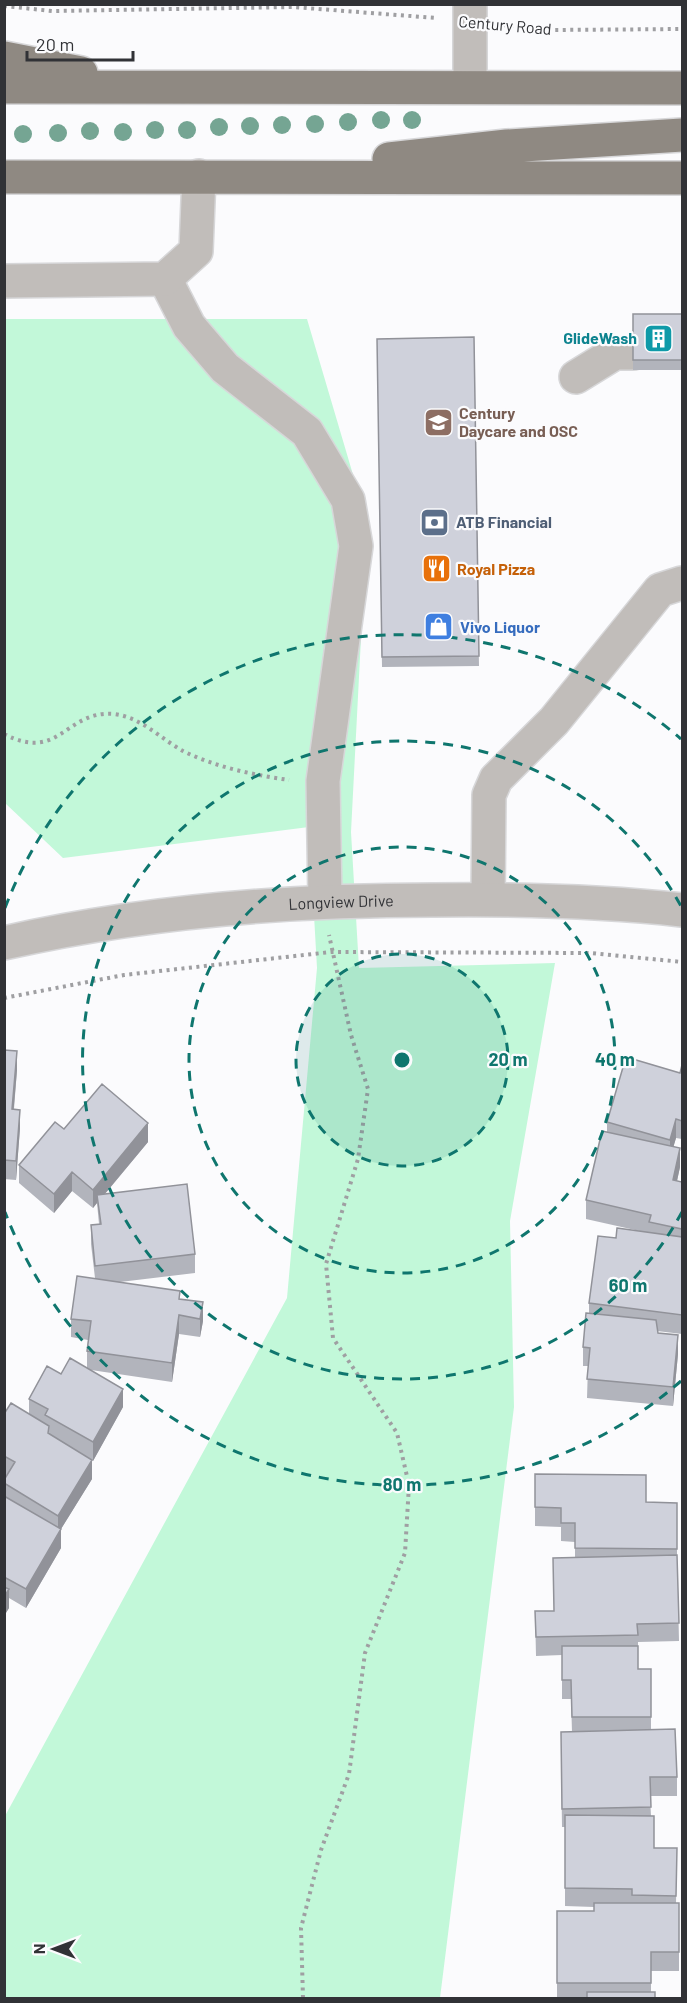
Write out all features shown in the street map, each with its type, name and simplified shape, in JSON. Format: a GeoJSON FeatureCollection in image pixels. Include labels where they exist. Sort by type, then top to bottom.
{"type":"FeatureCollection","features":[{"type":"Feature","properties":{"kind":"main road"},"geometry":{"type":"LineString","coordinates":[[4,58],[159,87]]}},
{"type":"Feature","properties":{"kind":"main road"},"geometry":{"type":"LineString","coordinates":[[4,87],[682,88]]}},
{"type":"Feature","properties":{"kind":"main road"},"geometry":{"type":"LineString","coordinates":[[232,176],[507,146],[682,135]]}},
{"type":"Feature","properties":{"kind":"main road"},"geometry":{"type":"LineString","coordinates":[[4,177],[682,178]]}},
{"type":"Feature","properties":{"kind":"street"},"geometry":{"type":"LineString","coordinates":[[470,13],[470,86]]}},
{"type":"Feature","properties":{"kind":"street"},"geometry":{"type":"LineString","coordinates":[[4,281],[165,279],[195,251],[199,176]]}},
{"type":"Feature","properties":{"kind":"street"},"geometry":{"type":"LineString","coordinates":[[165,279],[189,326],[225,368],[307,432],[348,500],[356,546],[323,781],[324,900]]}},
{"type":"Feature","properties":{"kind":"street"},"geometry":{"type":"LineString","coordinates":[[576,376],[615,353],[633,352]]}},
{"type":"Feature","properties":{"kind":"street"},"geometry":{"type":"LineString","coordinates":[[488,899],[489,795],[496,778],[554,722],[660,590],[682,584]]}},
{"type":"Feature","properties":{"kind":"street","name":"Longview Drive"},"geometry":{"type":"LineString","coordinates":[[4,943],[51,933],[192,912],[324,900],[488,899],[605,903],[682,910]]}},
{"type":"Feature","properties":{"kind":"path","name":"Century Road"},"geometry":{"type":"LineString","coordinates":[[4,6],[52,11],[293,6],[470,13],[554,30],[682,29]]}},
{"type":"Feature","properties":{"kind":"path"},"geometry":{"type":"LineString","coordinates":[[4,734],[22,743],[36,744],[52,741],[66,730],[91,717],[114,714],[136,721],[183,751],[217,763],[256,775],[289,780],[323,781]]}},
{"type":"Feature","properties":{"kind":"path"},"geometry":{"type":"LineString","coordinates":[[303,1998],[301,1928],[321,1850],[349,1774],[365,1653],[405,1553],[409,1485],[397,1433],[333,1338],[326,1264],[358,1159],[368,1089],[351,1035],[331,952],[324,900]]}},
{"type":"Feature","properties":{"kind":"path"},"geometry":{"type":"LineString","coordinates":[[4,998],[124,975],[228,961],[331,952],[591,953],[682,962]]}},
{"type":"Feature","properties":{"kind":"green space"},"geometry":{"type":"Polygon","coordinates":[[[5,319],[307,319],[367,522],[351,832],[359,968],[555,963],[510,1221],[514,1407],[440,1998],[5,1998],[5,1816],[287,1298],[317,968],[309,827],[63,858],[5,803],[5,319]]]}},
{"type":"Feature","properties":{"kind":"building","name":"GlideWash"},"geometry":{"type":"Polygon","coordinates":[[[633,314],[682,314],[682,360],[633,360],[633,314]]]}},
{"type":"Feature","properties":{"kind":"building"},"geometry":{"type":"Polygon","coordinates":[[[474,337],[479,656],[382,657],[377,339],[474,337]]]}},
{"type":"Feature","properties":{"kind":"building"},"geometry":{"type":"Polygon","coordinates":[[[4,1050],[17,1051],[12,1109],[20,1110],[16,1161],[4,1160],[4,1050]]]}},
{"type":"Feature","properties":{"kind":"building"},"geometry":{"type":"Polygon","coordinates":[[[626,1057],[680,1073],[682,1065],[682,1121],[676,1119],[670,1140],[607,1122],[626,1057]]]}},
{"type":"Feature","properties":{"kind":"building"},"geometry":{"type":"Polygon","coordinates":[[[102,1084],[148,1123],[93,1190],[72,1172],[54,1194],[19,1165],[55,1122],[64,1129],[102,1084]]]}},
{"type":"Feature","properties":{"kind":"building"},"geometry":{"type":"Polygon","coordinates":[[[602,1131],[680,1148],[673,1180],[682,1182],[682,1229],[649,1222],[651,1215],[586,1200],[602,1131]]]}},
{"type":"Feature","properties":{"kind":"building"},"geometry":{"type":"Polygon","coordinates":[[[187,1184],[195,1254],[95,1266],[91,1225],[101,1224],[97,1195],[187,1184]]]}},
{"type":"Feature","properties":{"kind":"building"},"geometry":{"type":"Polygon","coordinates":[[[617,1228],[682,1237],[682,1315],[589,1303],[598,1236],[616,1238],[617,1228]]]}},
{"type":"Feature","properties":{"kind":"building"},"geometry":{"type":"Polygon","coordinates":[[[77,1276],[180,1291],[179,1299],[203,1302],[200,1319],[179,1315],[172,1363],[87,1351],[91,1321],[71,1319],[77,1276]]]}},
{"type":"Feature","properties":{"kind":"building"},"geometry":{"type":"Polygon","coordinates":[[[586,1313],[656,1320],[658,1333],[678,1335],[673,1387],[587,1379],[590,1348],[583,1347],[586,1313]]]}},
{"type":"Feature","properties":{"kind":"building"},"geometry":{"type":"Polygon","coordinates":[[[70,1358],[123,1389],[93,1442],[45,1415],[48,1409],[29,1399],[47,1366],[61,1374],[70,1358]]]}},
{"type":"Feature","properties":{"kind":"building"},"geometry":{"type":"Polygon","coordinates":[[[11,1403],[49,1426],[48,1433],[92,1460],[58,1516],[4,1483],[15,1462],[4,1456],[4,1414],[11,1403]]]}},
{"type":"Feature","properties":{"kind":"building"},"geometry":{"type":"Polygon","coordinates":[[[535,1474],[646,1475],[646,1502],[677,1503],[677,1549],[575,1548],[575,1523],[561,1523],[561,1508],[535,1507],[535,1474]]]}},
{"type":"Feature","properties":{"kind":"building"},"geometry":{"type":"Polygon","coordinates":[[[4,1496],[61,1529],[26,1589],[4,1577],[4,1496]]]}},
{"type":"Feature","properties":{"kind":"building"},"geometry":{"type":"Polygon","coordinates":[[[677,1555],[679,1623],[637,1624],[638,1635],[536,1637],[535,1611],[554,1611],[553,1558],[677,1555]]]}},
{"type":"Feature","properties":{"kind":"building"},"geometry":{"type":"Polygon","coordinates":[[[4,1587],[9,1589],[4,1597],[4,1587]]]}},
{"type":"Feature","properties":{"kind":"building"},"geometry":{"type":"Polygon","coordinates":[[[562,1646],[638,1646],[638,1669],[651,1669],[651,1717],[572,1717],[571,1680],[562,1680],[562,1646]]]}},
{"type":"Feature","properties":{"kind":"building"},"geometry":{"type":"Polygon","coordinates":[[[675,1729],[677,1777],[650,1777],[651,1807],[562,1809],[561,1732],[675,1729]]]}},
{"type":"Feature","properties":{"kind":"building"},"geometry":{"type":"Polygon","coordinates":[[[565,1815],[654,1816],[654,1848],[677,1848],[676,1896],[632,1895],[632,1889],[565,1888],[565,1815]]]}},
{"type":"Feature","properties":{"kind":"building"},"geometry":{"type":"Polygon","coordinates":[[[594,1903],[679,1903],[679,1952],[651,1952],[651,1983],[557,1983],[557,1911],[594,1911],[594,1903]]]}},
{"type":"Feature","properties":{"kind":"building"},"geometry":{"type":"Polygon","coordinates":[[[587,1992],[655,1992],[655,1998],[587,1998],[587,1992]]]}},
{"type":"Feature","properties":{"kind":"place","name":"GlideWash"},"geometry":{"type":"Point","coordinates":[658,338]}},
{"type":"Feature","properties":{"kind":"place","name":"Century Daycare and OSC"},"geometry":{"type":"Point","coordinates":[438,422]}},
{"type":"Feature","properties":{"kind":"place","name":"ATB Financial"},"geometry":{"type":"Point","coordinates":[435,522]}},
{"type":"Feature","properties":{"kind":"place","name":"Royal Pizza"},"geometry":{"type":"Point","coordinates":[436,569]}},
{"type":"Feature","properties":{"kind":"place","name":"Vivo Liquor"},"geometry":{"type":"Point","coordinates":[439,627]}}]}
